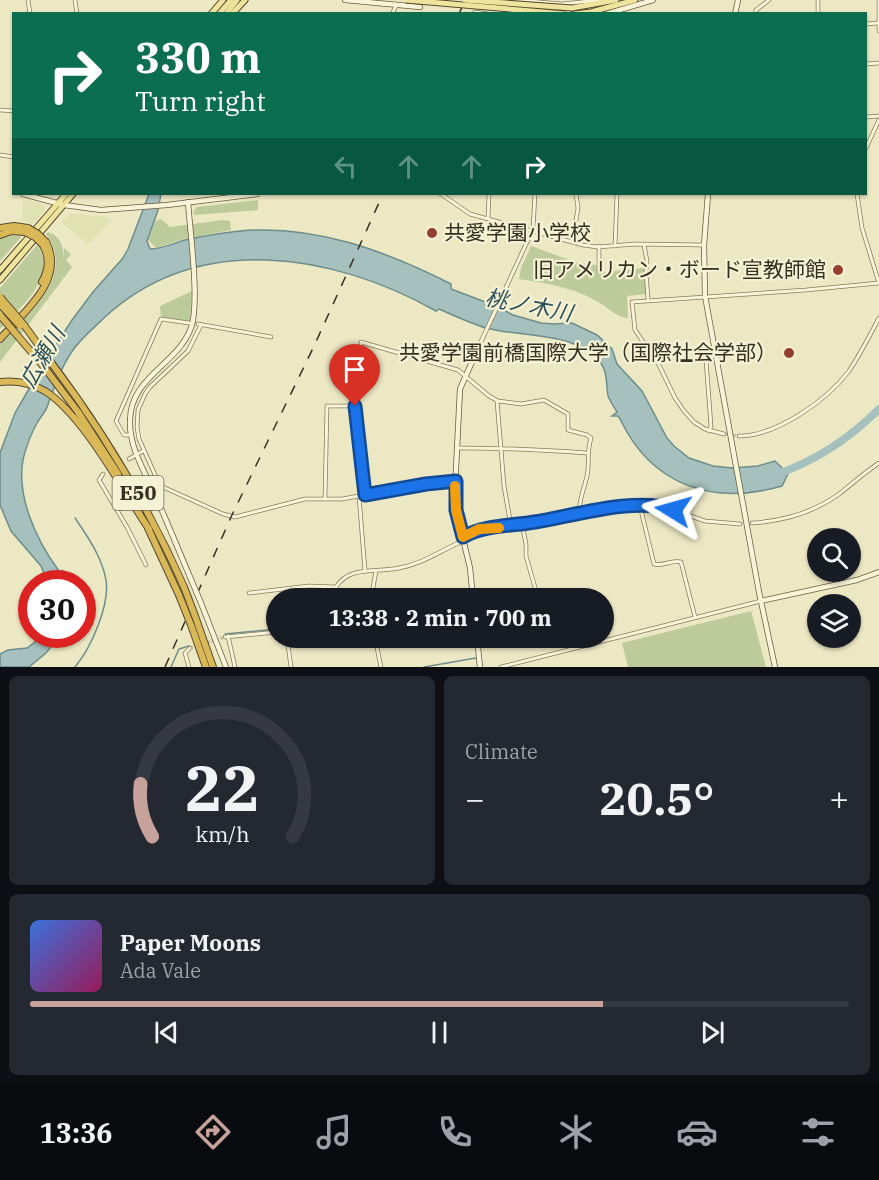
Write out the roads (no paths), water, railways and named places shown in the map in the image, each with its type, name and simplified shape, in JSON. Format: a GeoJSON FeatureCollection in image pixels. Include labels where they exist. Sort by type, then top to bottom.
{"type":"FeatureCollection","features":[{"type":"Feature","properties":{"kind":"highway"},"geometry":{"type":"LineString","coordinates":[[0,228],[14,226],[26,230],[44,243],[51,253],[52,264],[48,281],[40,293],[0,339]]}},
{"type":"Feature","properties":{"kind":"highway"},"geometry":{"type":"LineString","coordinates":[[0,235],[11,231],[26,230]]}},
{"type":"Feature","properties":{"kind":"highway"},"geometry":{"type":"LineString","coordinates":[[0,334],[46,276],[48,260],[44,243]]}},
{"type":"Feature","properties":{"kind":"highway"},"geometry":{"type":"LineString","coordinates":[[0,297],[50,360]]}},
{"type":"Feature","properties":{"kind":"highway","name":"E50"},"geometry":{"type":"LineString","coordinates":[[0,304],[50,360],[82,405],[140,497],[184,587],[213,667]]}},
{"type":"Feature","properties":{"kind":"highway","name":"E50"},"geometry":{"type":"LineString","coordinates":[[0,315],[78,412],[111,462],[148,529],[179,595],[206,667]]}},
{"type":"Feature","properties":{"kind":"highway"},"geometry":{"type":"LineString","coordinates":[[0,382],[20,382],[39,388],[53,397],[74,419],[108,465],[148,529]]}},
{"type":"Feature","properties":{"kind":"main road"},"geometry":{"type":"LineString","coordinates":[[213,12],[223,0]]}},
{"type":"Feature","properties":{"kind":"main road"},"geometry":{"type":"LineString","coordinates":[[221,12],[231,0]]}},
{"type":"Feature","properties":{"kind":"main road"},"geometry":{"type":"LineString","coordinates":[[228,12],[237,0]]}},
{"type":"Feature","properties":{"kind":"main road"},"geometry":{"type":"LineString","coordinates":[[234,12],[245,0]]}},
{"type":"Feature","properties":{"kind":"main road"},"geometry":{"type":"LineString","coordinates":[[406,0],[543,12]]}},
{"type":"Feature","properties":{"kind":"main road"},"geometry":{"type":"LineString","coordinates":[[465,0],[591,12],[635,0]]}},
{"type":"Feature","properties":{"kind":"main road"},"geometry":{"type":"LineString","coordinates":[[573,11],[616,0]]}},
{"type":"Feature","properties":{"kind":"main road"},"geometry":{"type":"LineString","coordinates":[[0,270],[65,195]]}},
{"type":"Feature","properties":{"kind":"main road"},"geometry":{"type":"LineString","coordinates":[[0,280],[72,195]]}},
{"type":"Feature","properties":{"kind":"street"},"geometry":{"type":"LineString","coordinates":[[345,0],[420,7]]}},
{"type":"Feature","properties":{"kind":"street"},"geometry":{"type":"LineString","coordinates":[[419,12],[420,0]]}},
{"type":"Feature","properties":{"kind":"street"},"geometry":{"type":"LineString","coordinates":[[517,0],[575,3],[600,0]]}},
{"type":"Feature","properties":{"kind":"street"},"geometry":{"type":"LineString","coordinates":[[624,11],[653,0]]}},
{"type":"Feature","properties":{"kind":"street"},"geometry":{"type":"LineString","coordinates":[[756,12],[769,0]]}},
{"type":"Feature","properties":{"kind":"street"},"geometry":{"type":"LineString","coordinates":[[879,1],[879,31]]}},
{"type":"Feature","properties":{"kind":"street"},"geometry":{"type":"LineString","coordinates":[[393,12],[396,6]]}},
{"type":"Feature","properties":{"kind":"street"},"geometry":{"type":"LineString","coordinates":[[867,146],[879,118]]}},
{"type":"Feature","properties":{"kind":"street"},"geometry":{"type":"LineString","coordinates":[[27,195],[90,210],[167,205],[248,195]]}},
{"type":"Feature","properties":{"kind":"street"},"geometry":{"type":"LineString","coordinates":[[443,195],[470,213],[575,243],[599,246],[704,245]]}},
{"type":"Feature","properties":{"kind":"street"},"geometry":{"type":"LineString","coordinates":[[488,218],[489,195]]}},
{"type":"Feature","properties":{"kind":"street"},"geometry":{"type":"LineString","coordinates":[[472,588],[470,568],[456,510],[460,389],[533,230],[535,195]]}},
{"type":"Feature","properties":{"kind":"street"},"geometry":{"type":"LineString","coordinates":[[575,243],[578,208],[576,195]]}},
{"type":"Feature","properties":{"kind":"street"},"geometry":{"type":"LineString","coordinates":[[615,246],[617,195]]}},
{"type":"Feature","properties":{"kind":"street"},"geometry":{"type":"LineString","coordinates":[[708,195],[704,245],[705,296],[744,514],[775,667]]}},
{"type":"Feature","properties":{"kind":"street"},"geometry":{"type":"LineString","coordinates":[[724,434],[709,430],[694,422],[684,411],[659,365],[635,330],[632,302],[879,283],[862,228],[857,195]]}},
{"type":"Feature","properties":{"kind":"street"},"geometry":{"type":"LineString","coordinates":[[188,202],[194,313],[189,331],[176,352],[151,374],[137,393],[130,412],[131,435],[137,455],[226,667]]}},
{"type":"Feature","properties":{"kind":"street"},"geometry":{"type":"LineString","coordinates":[[644,245],[647,261],[648,299]]}},
{"type":"Feature","properties":{"kind":"street"},"geometry":{"type":"LineString","coordinates":[[599,246],[599,272]]}},
{"type":"Feature","properties":{"kind":"street"},"geometry":{"type":"LineString","coordinates":[[739,436],[757,434],[778,426],[826,394],[850,369],[879,318]]}},
{"type":"Feature","properties":{"kind":"street"},"geometry":{"type":"LineString","coordinates":[[131,435],[124,435],[116,421],[161,319],[189,323]]}},
{"type":"Feature","properties":{"kind":"street"},"geometry":{"type":"LineString","coordinates":[[271,336],[199,324],[188,351],[150,387],[141,402],[137,427],[144,452],[161,485],[231,517],[305,499],[342,499],[456,481]]}},
{"type":"Feature","properties":{"kind":"street"},"geometry":{"type":"LineString","coordinates":[[365,495],[355,406],[361,342],[459,370],[497,401],[521,404],[539,399],[547,401],[568,414],[568,430],[591,438],[579,513]]}},
{"type":"Feature","properties":{"kind":"street"},"geometry":{"type":"LineString","coordinates":[[709,430],[711,426],[706,360],[715,355]]}},
{"type":"Feature","properties":{"kind":"street"},"geometry":{"type":"LineString","coordinates":[[497,401],[500,448],[511,526]]}},
{"type":"Feature","properties":{"kind":"street"},"geometry":{"type":"LineString","coordinates":[[325,499],[327,406],[355,406]]}},
{"type":"Feature","properties":{"kind":"street"},"geometry":{"type":"LineString","coordinates":[[457,448],[587,453]]}},
{"type":"Feature","properties":{"kind":"street"},"geometry":{"type":"LineString","coordinates":[[129,459],[144,452]]}},
{"type":"Feature","properties":{"kind":"street"},"geometry":{"type":"LineString","coordinates":[[752,523],[784,519],[818,507],[879,463]]}},
{"type":"Feature","properties":{"kind":"street"},"geometry":{"type":"LineString","coordinates":[[103,474],[99,480],[146,564]]}},
{"type":"Feature","properties":{"kind":"street"},"geometry":{"type":"LineString","coordinates":[[359,496],[365,571]]}},
{"type":"Feature","properties":{"kind":"street"},"geometry":{"type":"LineString","coordinates":[[640,506],[654,564],[659,566],[681,562],[695,617]]}},
{"type":"Feature","properties":{"kind":"street"},"geometry":{"type":"LineString","coordinates":[[249,593],[309,586],[336,587],[347,575],[365,571],[398,569],[422,561],[479,529],[511,526],[615,507],[662,506],[705,521],[740,524]]}},
{"type":"Feature","properties":{"kind":"street"},"geometry":{"type":"LineString","coordinates":[[522,524],[526,556],[535,588]]}},
{"type":"Feature","properties":{"kind":"street"},"geometry":{"type":"LineString","coordinates":[[373,588],[376,571]]}},
{"type":"Feature","properties":{"kind":"street"},"geometry":{"type":"LineString","coordinates":[[501,667],[695,617],[857,580],[879,572]]}},
{"type":"Feature","properties":{"kind":"street"},"geometry":{"type":"LineString","coordinates":[[236,667],[226,637],[266,633]]}},
{"type":"Feature","properties":{"kind":"street"},"geometry":{"type":"LineString","coordinates":[[189,667],[184,653],[190,648]]}},
{"type":"Feature","properties":{"kind":"street"},"geometry":{"type":"LineString","coordinates":[[288,648],[291,667]]}},
{"type":"Feature","properties":{"kind":"street"},"geometry":{"type":"LineString","coordinates":[[377,648],[381,667]]}},
{"type":"Feature","properties":{"kind":"street"},"geometry":{"type":"LineString","coordinates":[[478,648],[480,667]]}},
{"type":"Feature","properties":{"kind":"water"},"geometry":{"type":"Polygon","coordinates":[[[149,195],[161,195],[147,241],[150,249],[213,235],[268,230],[322,236],[349,242],[426,272],[451,284],[451,289],[513,315],[541,323],[572,323],[597,335],[612,349],[617,364],[642,391],[667,438],[689,458],[713,466],[732,468],[758,466],[775,461],[788,474],[782,486],[757,492],[732,493],[709,491],[687,485],[667,475],[649,461],[633,442],[618,416],[612,416],[617,412],[608,396],[606,376],[602,365],[593,354],[566,341],[486,328],[439,309],[436,311],[396,291],[354,275],[311,265],[267,260],[224,262],[182,272],[142,290],[105,317],[88,333],[65,363],[46,409],[30,437],[22,467],[24,499],[29,514],[42,545],[58,570],[43,570],[11,531],[0,505],[0,453],[15,413],[41,368],[72,320],[123,258],[149,195]]]}},
{"type":"Feature","properties":{"kind":"water"},"geometry":{"type":"Polygon","coordinates":[[[50,648],[29,667],[0,667],[0,654],[8,650],[50,648]]]}},
{"type":"Feature","properties":{"kind":"waterway","name":"桃ノ木川"},"geometry":{"type":"LineString","coordinates":[[775,475],[831,448],[879,409]]}},
{"type":"Feature","properties":{"kind":"waterway"},"geometry":{"type":"LineString","coordinates":[[75,518],[98,555],[106,580],[106,590],[98,626],[75,667]]}},
{"type":"Feature","properties":{"kind":"waterway"},"geometry":{"type":"LineString","coordinates":[[225,634],[266,630]]}},
{"type":"Feature","properties":{"kind":"waterway"},"geometry":{"type":"LineString","coordinates":[[171,667],[179,649],[189,646]]}},
{"type":"Feature","properties":{"kind":"waterway"},"geometry":{"type":"LineString","coordinates":[[424,667],[476,658]]}},
{"type":"Feature","properties":{"kind":"tunnel"},"geometry":{"type":"LineString","coordinates":[[724,434],[739,436]]}},
{"type":"Feature","properties":{"kind":"tunnel"},"geometry":{"type":"LineString","coordinates":[[190,648],[225,637]]}},
{"type":"Feature","properties":{"kind":"railway"},"geometry":{"type":"LineString","coordinates":[[460,12],[465,0]]}},
{"type":"Feature","properties":{"kind":"railway"},"geometry":{"type":"LineString","coordinates":[[165,667],[231,517],[315,344],[383,195]]}},
{"type":"Feature","properties":{"kind":"place","name":"共愛学園小学校"},"geometry":{"type":"Point","coordinates":[432,233]}},
{"type":"Feature","properties":{"kind":"place","name":"旧アメリカン・ボード宣教師館"},"geometry":{"type":"Point","coordinates":[838,270]}},
{"type":"Feature","properties":{"kind":"place","name":"共愛学園前橋国際大学（国際社会学部）"},"geometry":{"type":"Point","coordinates":[789,353]}},
{"type":"Feature","properties":{"kind":"water label","name":"広瀬川"},"geometry":{"type":"Point","coordinates":[42,357]}}]}
